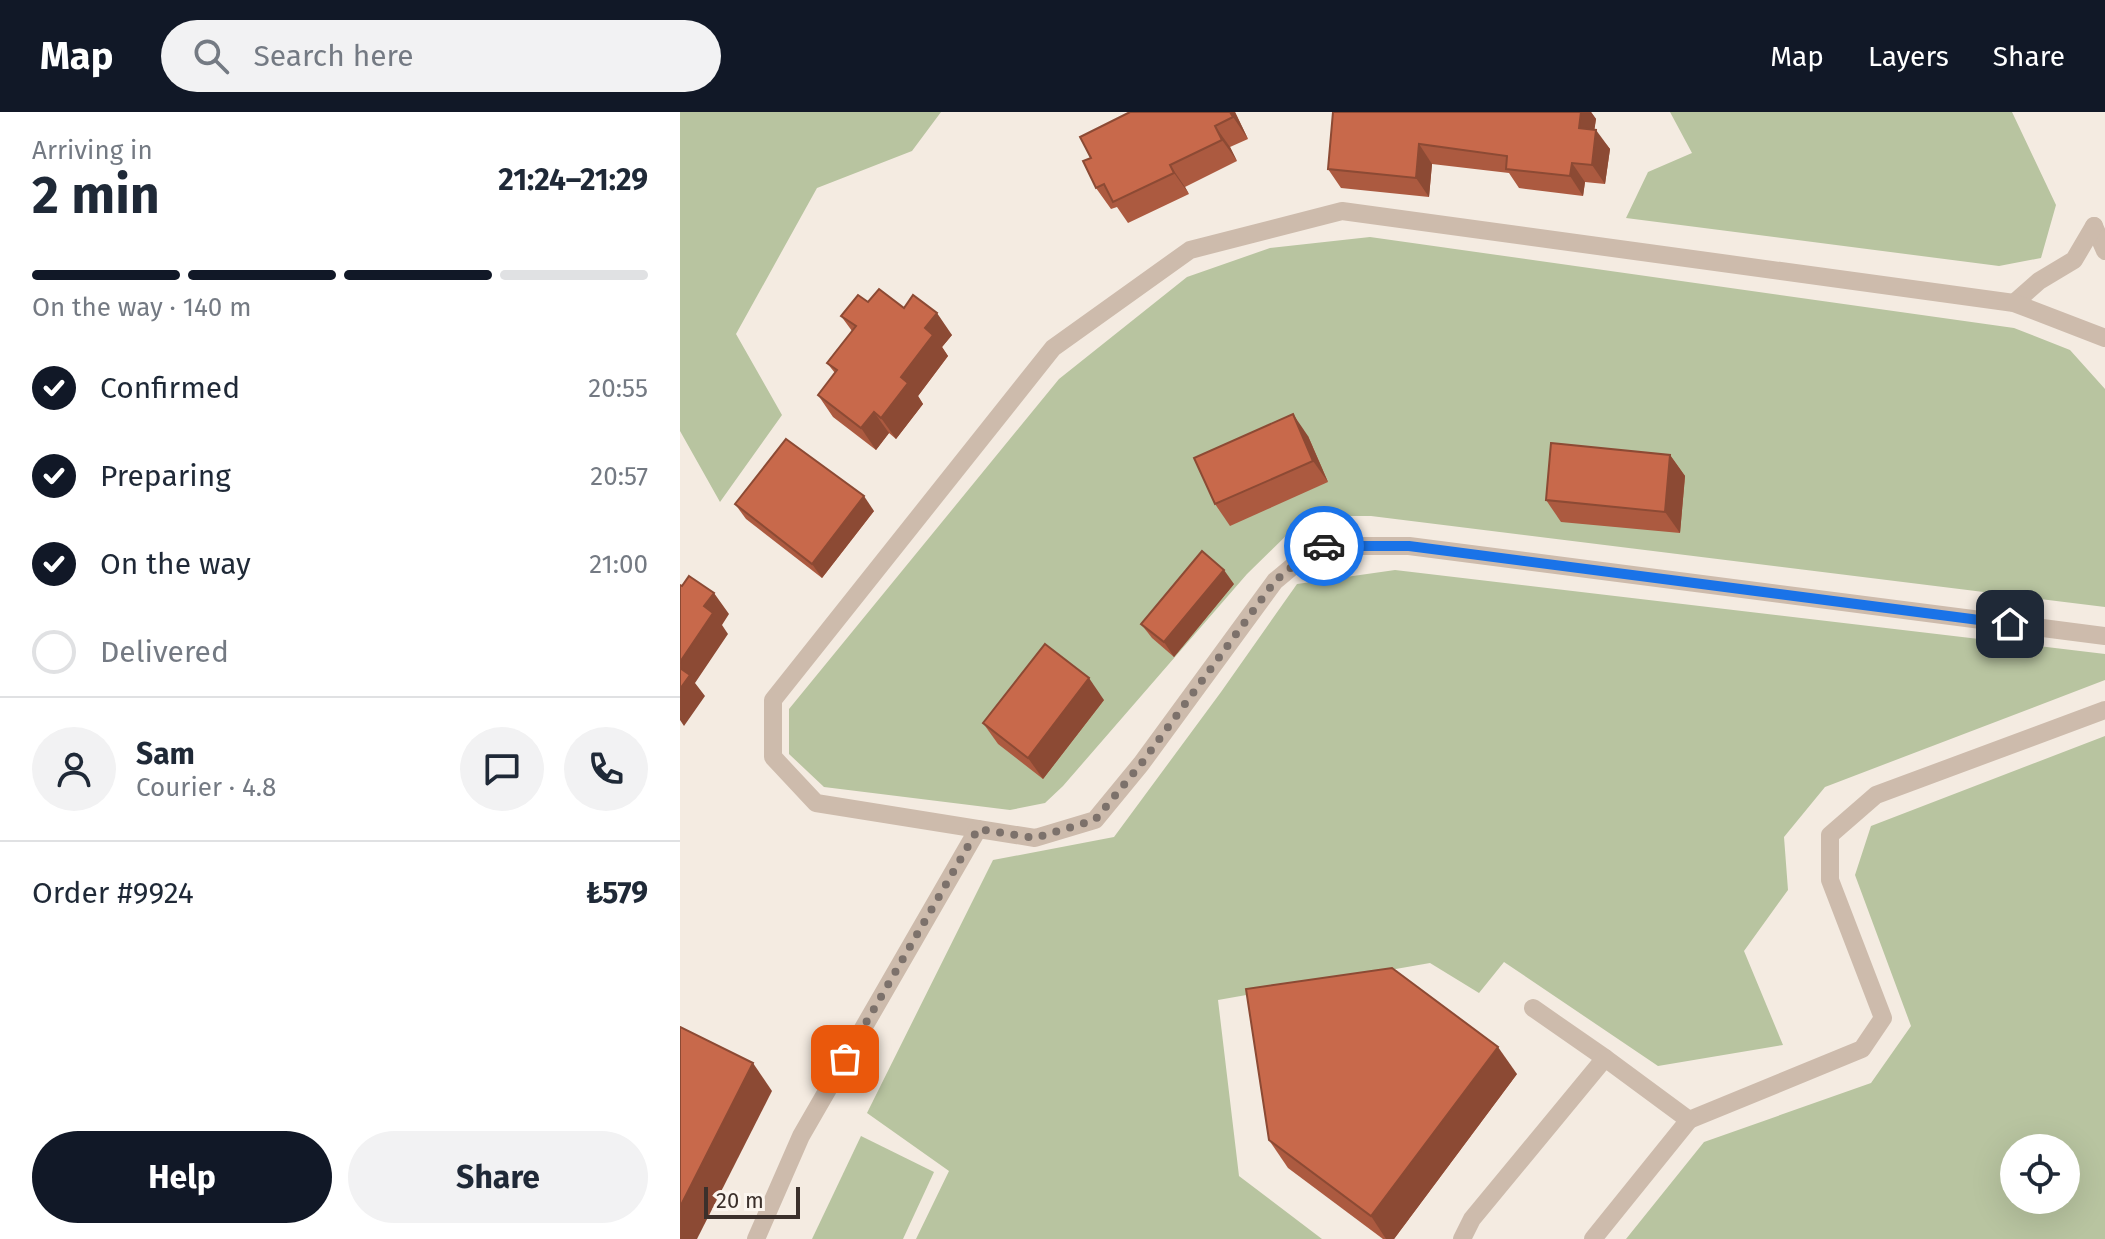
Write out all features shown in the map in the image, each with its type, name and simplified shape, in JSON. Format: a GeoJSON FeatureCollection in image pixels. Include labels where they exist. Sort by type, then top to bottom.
{"type":"FeatureCollection","features":[{"type":"Feature","properties":{"kind":"lane"},"geometry":{"type":"LineString","coordinates":[[2105,338],[2014,303],[1342,211],[1190,250],[1053,348],[773,700],[773,757],[816,803],[1035,838],[1095,820],[1141,764],[1275,581],[1317,546],[1409,546],[2105,636]]}},
{"type":"Feature","properties":{"kind":"lane"},"geometry":{"type":"LineString","coordinates":[[2014,303],[2039,281],[2074,260],[2094,226],[2105,251]]}},
{"type":"Feature","properties":{"kind":"lane"},"geometry":{"type":"LineString","coordinates":[[1593,1239],[1689,1120],[1862,1049],[1883,1018],[1830,880],[1830,835],[1876,795],[2105,710]]}},
{"type":"Feature","properties":{"kind":"lane"},"geometry":{"type":"LineString","coordinates":[[756,1239],[801,1136],[978,829]]}},
{"type":"Feature","properties":{"kind":"lane"},"geometry":{"type":"LineString","coordinates":[[1533,1008],[1689,1120]]}},
{"type":"Feature","properties":{"kind":"lane"},"geometry":{"type":"LineString","coordinates":[[1462,1239],[1472,1219],[1605,1058]]}},
{"type":"Feature","properties":{"kind":"green space"},"geometry":{"type":"Polygon","coordinates":[[[680,112],[941,112],[912,151],[817,188],[736,334],[782,415],[720,502],[680,431],[680,112]]]}},
{"type":"Feature","properties":{"kind":"green space"},"geometry":{"type":"Polygon","coordinates":[[[1670,112],[2012,112],[2056,205],[2041,258],[1999,266],[1626,218],[1648,172],[1692,153],[1670,112]]]}},
{"type":"Feature","properties":{"kind":"green space"},"geometry":{"type":"Polygon","coordinates":[[[1370,237],[2014,328],[2070,350],[2105,389],[2105,607],[1371,516],[1333,516],[1293,529],[1247,574],[1045,803],[1010,810],[824,787],[789,754],[789,709],[1059,379],[1187,277],[1270,248],[1370,237]]]}},
{"type":"Feature","properties":{"kind":"green space"},"geometry":{"type":"Polygon","coordinates":[[[1395,570],[2105,654],[2105,680],[1825,787],[1784,837],[1788,890],[1744,951],[1783,1045],[1658,1066],[1504,962],[1479,993],[1430,963],[1218,1000],[1239,1176],[1322,1239],[916,1239],[949,1171],[867,1113],[993,860],[1114,837],[1297,584],[1395,570]]]}},
{"type":"Feature","properties":{"kind":"green space"},"geometry":{"type":"Polygon","coordinates":[[[2105,736],[2105,1239],[1626,1239],[1704,1142],[1871,1083],[1911,1026],[1855,875],[1871,826],[2105,736]]]}},
{"type":"Feature","properties":{"kind":"green space"},"geometry":{"type":"Polygon","coordinates":[[[861,1136],[934,1172],[903,1239],[812,1239],[861,1136]]]}},
{"type":"Feature","properties":{"kind":"building"},"geometry":{"type":"Polygon","coordinates":[[[1130,112],[1230,112],[1233,117],[1215,126],[1222,140],[1170,165],[1174,173],[1113,202],[1104,184],[1096,188],[1083,161],[1091,158],[1080,137],[1130,112]]]}},
{"type":"Feature","properties":{"kind":"building"},"geometry":{"type":"Polygon","coordinates":[[[1333,112],[1581,112],[1579,128],[1596,130],[1592,165],[1572,163],[1570,176],[1506,169],[1507,156],[1419,144],[1416,178],[1328,169],[1333,112]]]}},
{"type":"Feature","properties":{"kind":"building"},"geometry":{"type":"Polygon","coordinates":[[[879,289],[904,308],[913,295],[937,313],[925,328],[933,335],[901,377],[908,383],[881,418],[874,412],[861,428],[818,395],[837,370],[827,363],[856,326],[841,316],[858,295],[868,302],[879,289]]]}},
{"type":"Feature","properties":{"kind":"building"},"geometry":{"type":"Polygon","coordinates":[[[1293,414],[1313,461],[1215,504],[1194,458],[1293,414]]]}},
{"type":"Feature","properties":{"kind":"building"},"geometry":{"type":"Polygon","coordinates":[[[786,439],[864,496],[812,564],[735,504],[786,439]]]}},
{"type":"Feature","properties":{"kind":"building"},"geometry":{"type":"Polygon","coordinates":[[[1551,443],[1670,455],[1665,512],[1546,500],[1551,443]]]}},
{"type":"Feature","properties":{"kind":"building"},"geometry":{"type":"Polygon","coordinates":[[[1202,551],[1224,570],[1164,642],[1141,624],[1202,551]]]}},
{"type":"Feature","properties":{"kind":"building"},"geometry":{"type":"Polygon","coordinates":[[[689,576],[714,593],[704,606],[713,613],[680,662],[680,585],[689,576]]]}},
{"type":"Feature","properties":{"kind":"building"},"geometry":{"type":"Polygon","coordinates":[[[1045,644],[1089,678],[1028,758],[983,723],[1045,644]]]}},
{"type":"Feature","properties":{"kind":"building"},"geometry":{"type":"Polygon","coordinates":[[[680,668],[690,675],[680,689],[680,668]]]}},
{"type":"Feature","properties":{"kind":"building"},"geometry":{"type":"Polygon","coordinates":[[[1392,968],[1498,1047],[1371,1216],[1269,1140],[1246,989],[1392,968]]]}},
{"type":"Feature","properties":{"kind":"building"},"geometry":{"type":"Polygon","coordinates":[[[680,1027],[753,1063],[680,1207],[680,1027]]]}},
{"type":"Feature","properties":{"kind":"way so far"},"geometry":{"type":"LineString","coordinates":[[845,1059],[978,829],[1035,838],[1095,820],[1141,764],[1275,581],[1317,546],[1324,546]]}},
{"type":"Feature","properties":{"kind":"route"},"geometry":{"type":"LineString","coordinates":[[1324,546],[1409,546],[2010,624]]}}]}
